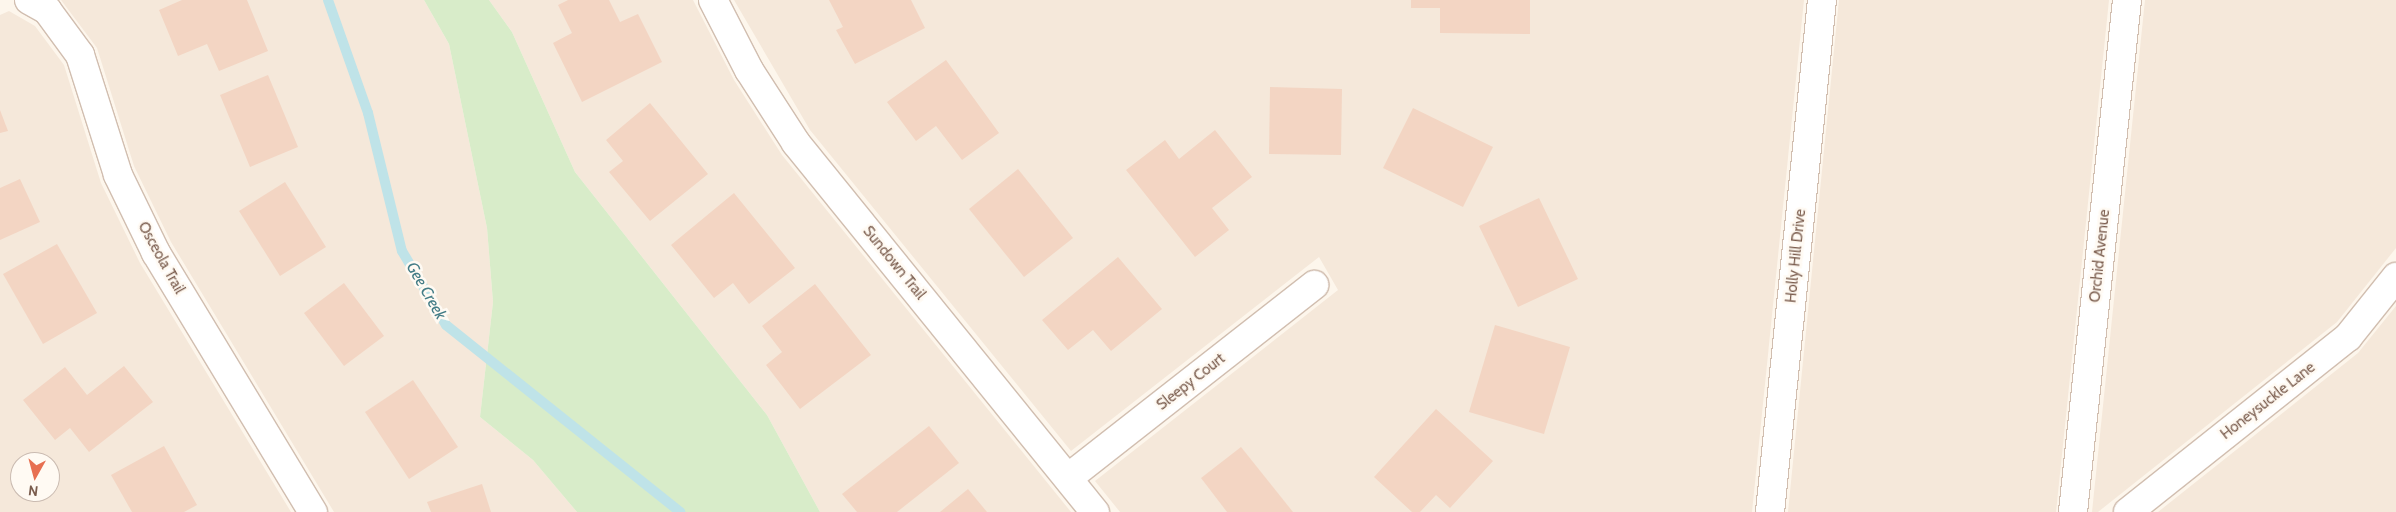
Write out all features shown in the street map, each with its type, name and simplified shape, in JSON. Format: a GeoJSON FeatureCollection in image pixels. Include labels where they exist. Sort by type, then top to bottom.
{"type":"FeatureCollection","features":[{"type":"Feature","properties":{"kind":"street","name":"Osceola Trail"},"geometry":{"type":"LineString","coordinates":[[29,0],[47,10],[80,55],[118,176],[156,253],[313,512]]}},
{"type":"Feature","properties":{"kind":"street","name":"Sundown Trail"},"geometry":{"type":"LineString","coordinates":[[713,0],[749,70],[796,143],[1096,512]]}},
{"type":"Feature","properties":{"kind":"street","name":"Holly Hill Drive"},"geometry":{"type":"LineString","coordinates":[[1770,512],[1822,0]]}},
{"type":"Feature","properties":{"kind":"street","name":"Orchid Avenue"},"geometry":{"type":"LineString","coordinates":[[2074,512],[2127,0]]}},
{"type":"Feature","properties":{"kind":"street","name":"Honeysuckle Lane"},"geometry":{"type":"LineString","coordinates":[[2128,512],[2348,337],[2396,277]]}},
{"type":"Feature","properties":{"kind":"street","name":"Sleepy Court"},"geometry":{"type":"LineString","coordinates":[[1068,478],[1314,285]]}},
{"type":"Feature","properties":{"kind":"shaded area"},"geometry":{"type":"Polygon","coordinates":[[[61,0],[424,0],[449,44],[487,228],[493,302],[480,417],[533,460],[577,512],[334,512],[171,242],[134,166],[97,48],[61,0]]]}},
{"type":"Feature","properties":{"kind":"shaded area"},"geometry":{"type":"Polygon","coordinates":[[[489,0],[693,0],[734,80],[782,155],[1071,512],[820,512],[767,415],[575,172],[512,32],[489,0]]]}},
{"type":"Feature","properties":{"kind":"shaded area"},"geometry":{"type":"Polygon","coordinates":[[[734,0],[1804,0],[1752,512],[1120,512],[1095,481],[1338,290],[1319,257],[1071,451],[810,130],[734,0]]]}},
{"type":"Feature","properties":{"kind":"shaded area"},"geometry":{"type":"Polygon","coordinates":[[[1839,0],[2109,0],[2056,512],[1788,512],[1839,0]]]}},
{"type":"Feature","properties":{"kind":"shaded area"},"geometry":{"type":"Polygon","coordinates":[[[2145,0],[2396,0],[2396,248],[2337,322],[2098,512],[2092,512],[2145,0]]]}},
{"type":"Feature","properties":{"kind":"shaded area"},"geometry":{"type":"Polygon","coordinates":[[[9,11],[35,26],[64,65],[101,183],[140,263],[291,512],[0,512],[0,15],[9,11]]]}},
{"type":"Feature","properties":{"kind":"shaded area"},"geometry":{"type":"Polygon","coordinates":[[[2396,306],[2396,512],[2158,512],[2358,353],[2396,306]]]}},
{"type":"Feature","properties":{"kind":"green space"},"geometry":{"type":"Polygon","coordinates":[[[424,0],[489,0],[512,32],[575,172],[767,415],[820,512],[577,512],[533,460],[480,417],[493,302],[487,228],[449,44],[424,0]]]}},
{"type":"Feature","properties":{"kind":"building"},"geometry":{"type":"Polygon","coordinates":[[[182,0],[247,0],[268,51],[219,71],[207,44],[178,56],[159,10],[182,0]]]}},
{"type":"Feature","properties":{"kind":"building"},"geometry":{"type":"Polygon","coordinates":[[[568,0],[609,0],[620,22],[638,14],[662,62],[582,102],[553,43],[572,33],[558,5],[568,0]]]}},
{"type":"Feature","properties":{"kind":"building"},"geometry":{"type":"Polygon","coordinates":[[[829,0],[911,0],[925,28],[855,64],[836,30],[843,27],[829,0]]]}},
{"type":"Feature","properties":{"kind":"building"},"geometry":{"type":"Polygon","coordinates":[[[1411,0],[1530,0],[1530,34],[1440,33],[1440,8],[1411,8],[1411,0]]]}},
{"type":"Feature","properties":{"kind":"building"},"geometry":{"type":"Polygon","coordinates":[[[946,60],[999,133],[962,160],[936,126],[916,141],[887,102],[946,60]]]}},
{"type":"Feature","properties":{"kind":"building"},"geometry":{"type":"Polygon","coordinates":[[[268,75],[298,147],[250,167],[220,95],[268,75]]]}},
{"type":"Feature","properties":{"kind":"building"},"geometry":{"type":"Polygon","coordinates":[[[1270,87],[1342,89],[1341,155],[1269,154],[1270,87]]]}},
{"type":"Feature","properties":{"kind":"building"},"geometry":{"type":"Polygon","coordinates":[[[650,103],[708,174],[650,221],[609,172],[623,161],[606,140],[650,103]]]}},
{"type":"Feature","properties":{"kind":"building"},"geometry":{"type":"Polygon","coordinates":[[[1413,108],[1493,147],[1463,207],[1383,168],[1413,108]]]}},
{"type":"Feature","properties":{"kind":"building"},"geometry":{"type":"Polygon","coordinates":[[[0,110],[8,131],[0,133],[0,110]]]}},
{"type":"Feature","properties":{"kind":"building"},"geometry":{"type":"Polygon","coordinates":[[[1215,130],[1252,177],[1212,208],[1229,230],[1195,257],[1126,170],[1165,140],[1179,159],[1215,130]]]}},
{"type":"Feature","properties":{"kind":"building"},"geometry":{"type":"Polygon","coordinates":[[[1018,169],[1073,238],[1024,277],[969,209],[1018,169]]]}},
{"type":"Feature","properties":{"kind":"building"},"geometry":{"type":"Polygon","coordinates":[[[20,179],[40,222],[0,240],[0,188],[20,179]]]}},
{"type":"Feature","properties":{"kind":"building"},"geometry":{"type":"Polygon","coordinates":[[[285,182],[326,247],[280,276],[239,211],[285,182]]]}},
{"type":"Feature","properties":{"kind":"building"},"geometry":{"type":"Polygon","coordinates":[[[734,193],[795,268],[749,304],[733,283],[714,298],[671,245],[734,193]]]}},
{"type":"Feature","properties":{"kind":"building"},"geometry":{"type":"Polygon","coordinates":[[[1539,198],[1578,279],[1518,307],[1479,226],[1539,198]]]}},
{"type":"Feature","properties":{"kind":"building"},"geometry":{"type":"Polygon","coordinates":[[[57,244],[97,313],[43,344],[3,274],[57,244]]]}},
{"type":"Feature","properties":{"kind":"building"},"geometry":{"type":"Polygon","coordinates":[[[1118,257],[1162,309],[1111,351],[1093,330],[1068,350],[1042,320],[1118,257]]]}},
{"type":"Feature","properties":{"kind":"building"},"geometry":{"type":"Polygon","coordinates":[[[344,283],[384,336],[344,366],[304,313],[344,283]]]}},
{"type":"Feature","properties":{"kind":"building"},"geometry":{"type":"Polygon","coordinates":[[[815,284],[871,355],[800,409],[766,365],[782,352],[762,326],[815,284]]]}},
{"type":"Feature","properties":{"kind":"building"},"geometry":{"type":"Polygon","coordinates":[[[1495,325],[1570,347],[1544,434],[1469,412],[1495,325]]]}},
{"type":"Feature","properties":{"kind":"building"},"geometry":{"type":"Polygon","coordinates":[[[124,366],[153,402],[89,452],[70,428],[55,440],[23,400],[65,367],[87,395],[124,366]]]}},
{"type":"Feature","properties":{"kind":"building"},"geometry":{"type":"Polygon","coordinates":[[[413,380],[458,447],[409,479],[365,412],[413,380]]]}},
{"type":"Feature","properties":{"kind":"building"},"geometry":{"type":"Polygon","coordinates":[[[1436,409],[1493,461],[1450,508],[1436,495],[1420,512],[1412,512],[1374,477],[1436,409]]]}},
{"type":"Feature","properties":{"kind":"building"},"geometry":{"type":"Polygon","coordinates":[[[929,426],[959,463],[897,512],[857,512],[842,494],[929,426]]]}},
{"type":"Feature","properties":{"kind":"building"},"geometry":{"type":"Polygon","coordinates":[[[164,446],[197,505],[184,512],[132,512],[111,475],[164,446]]]}},
{"type":"Feature","properties":{"kind":"building"},"geometry":{"type":"Polygon","coordinates":[[[1241,447],[1293,512],[1227,512],[1201,478],[1241,447]]]}},
{"type":"Feature","properties":{"kind":"building"},"geometry":{"type":"Polygon","coordinates":[[[482,484],[491,512],[431,512],[427,502],[482,484]]]}},
{"type":"Feature","properties":{"kind":"building"},"geometry":{"type":"Polygon","coordinates":[[[968,489],[987,512],[940,512],[968,489]]]}},
{"type":"Feature","properties":{"kind":"waterway","name":"Gee Creek"},"geometry":{"type":"LineString","coordinates":[[328,0],[368,113],[402,251],[446,325],[680,512]]}}]}
